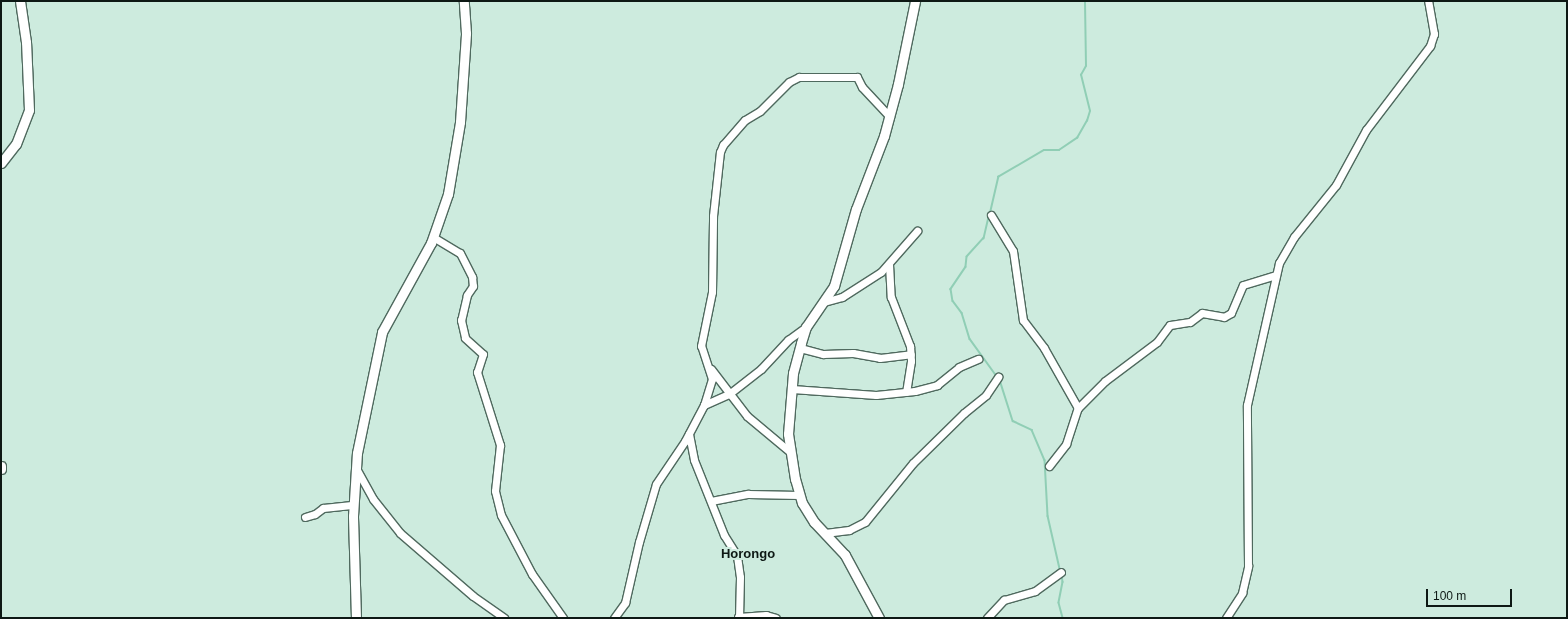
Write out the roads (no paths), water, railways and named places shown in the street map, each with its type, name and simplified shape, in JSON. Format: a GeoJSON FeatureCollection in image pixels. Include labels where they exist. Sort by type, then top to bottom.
{"type":"FeatureCollection","features":[{"type":"Feature","properties":{"kind":"street"},"geometry":{"type":"LineString","coordinates":[[1,163],[16,144],[29,110],[24,13],[20,1]]}},
{"type":"Feature","properties":{"kind":"street"},"geometry":{"type":"LineString","coordinates":[[356,618],[354,504],[360,439],[368,409],[382,332],[433,237],[448,194],[460,122],[466,34],[464,1]]}},
{"type":"Feature","properties":{"kind":"street"},"geometry":{"type":"LineString","coordinates":[[704,405],[729,394],[761,369],[788,340],[806,327],[834,286],[856,209],[890,117],[915,1]]}},
{"type":"Feature","properties":{"kind":"street"},"geometry":{"type":"LineString","coordinates":[[1226,618],[1242,594],[1248,566],[1247,405],[1276,275],[1286,249],[1336,185],[1366,130],[1433,40],[1434,28],[1429,16],[1428,1]]}},
{"type":"Feature","properties":{"kind":"street"},"geometry":{"type":"LineString","coordinates":[[790,452],[747,416],[710,367],[701,346],[712,292],[713,216],[720,152],[723,146],[745,120],[760,111],[789,82],[799,77],[857,77],[862,87],[890,117]]}},
{"type":"Feature","properties":{"kind":"street"},"geometry":{"type":"LineString","coordinates":[[991,215],[1009,240],[1013,251],[1024,320],[1044,348],[1078,408]]}},
{"type":"Feature","properties":{"kind":"street"},"geometry":{"type":"LineString","coordinates":[[824,302],[842,297],[881,272],[917,231]]}},
{"type":"Feature","properties":{"kind":"street"},"geometry":{"type":"LineString","coordinates":[[433,237],[460,253],[472,277],[473,286],[467,295],[461,320],[465,338],[483,354],[477,372],[500,445],[495,492],[501,515],[532,574],[562,618]]}},
{"type":"Feature","properties":{"kind":"street"},"geometry":{"type":"LineString","coordinates":[[889,264],[891,297],[908,338],[911,354],[906,392]]}},
{"type":"Feature","properties":{"kind":"street"},"geometry":{"type":"LineString","coordinates":[[1049,466],[1066,444],[1078,408],[1105,381],[1157,342],[1170,325],[1190,322],[1202,313],[1224,317],[1230,313],[1243,285],[1276,275]]}},
{"type":"Feature","properties":{"kind":"street"},"geometry":{"type":"LineString","coordinates":[[806,327],[800,348],[792,389],[788,434],[790,452],[799,495],[810,516],[845,555],[879,618]]}},
{"type":"Feature","properties":{"kind":"street"},"geometry":{"type":"LineString","coordinates":[[800,348],[823,354],[853,353],[880,358],[911,354]]}},
{"type":"Feature","properties":{"kind":"street"},"geometry":{"type":"LineString","coordinates":[[792,389],[876,395],[906,392],[937,384],[959,367],[978,359]]}},
{"type":"Feature","properties":{"kind":"street"},"geometry":{"type":"LineString","coordinates":[[614,618],[625,603],[639,542],[656,484],[689,434],[704,405],[712,385],[710,367]]}},
{"type":"Feature","properties":{"kind":"street"},"geometry":{"type":"LineString","coordinates":[[825,533],[849,530],[865,522],[913,463],[964,413],[986,395],[998,377]]}},
{"type":"Feature","properties":{"kind":"street"},"geometry":{"type":"LineString","coordinates":[[689,434],[694,460],[738,562],[739,617],[766,615],[776,618]]}},
{"type":"Feature","properties":{"kind":"street"},"geometry":{"type":"LineString","coordinates":[[357,470],[373,499],[400,533],[473,596],[504,618]]}},
{"type":"Feature","properties":{"kind":"street"},"geometry":{"type":"LineString","coordinates":[[711,501],[740,494],[799,495]]}},
{"type":"Feature","properties":{"kind":"street"},"geometry":{"type":"LineString","coordinates":[[305,517],[323,508],[354,504]]}},
{"type":"Feature","properties":{"kind":"street"},"geometry":{"type":"LineString","coordinates":[[987,618],[1004,600],[1035,591],[1061,572]]}},
{"type":"Feature","properties":{"kind":"waterway"},"geometry":{"type":"LineString","coordinates":[[990,213],[998,177],[1044,150],[1059,150],[1077,138],[1087,121],[1090,111],[1081,75],[1086,66],[1085,1]]}},
{"type":"Feature","properties":{"kind":"waterway"},"geometry":{"type":"LineString","coordinates":[[989,217],[984,238],[967,257],[966,267],[951,289],[953,301],[962,313],[970,339],[996,375]]}},
{"type":"Feature","properties":{"kind":"waterway"},"geometry":{"type":"LineString","coordinates":[[1000,380],[1013,421],[1032,430],[1045,460],[1048,516],[1060,569]]}},
{"type":"Feature","properties":{"kind":"waterway"},"geometry":{"type":"LineString","coordinates":[[1062,575],[1063,582],[1059,603],[1063,618]]}},
{"type":"Feature","properties":{"kind":"district","name":"Horongo"},"geometry":{"type":"Point","coordinates":[748,554]}}]}
